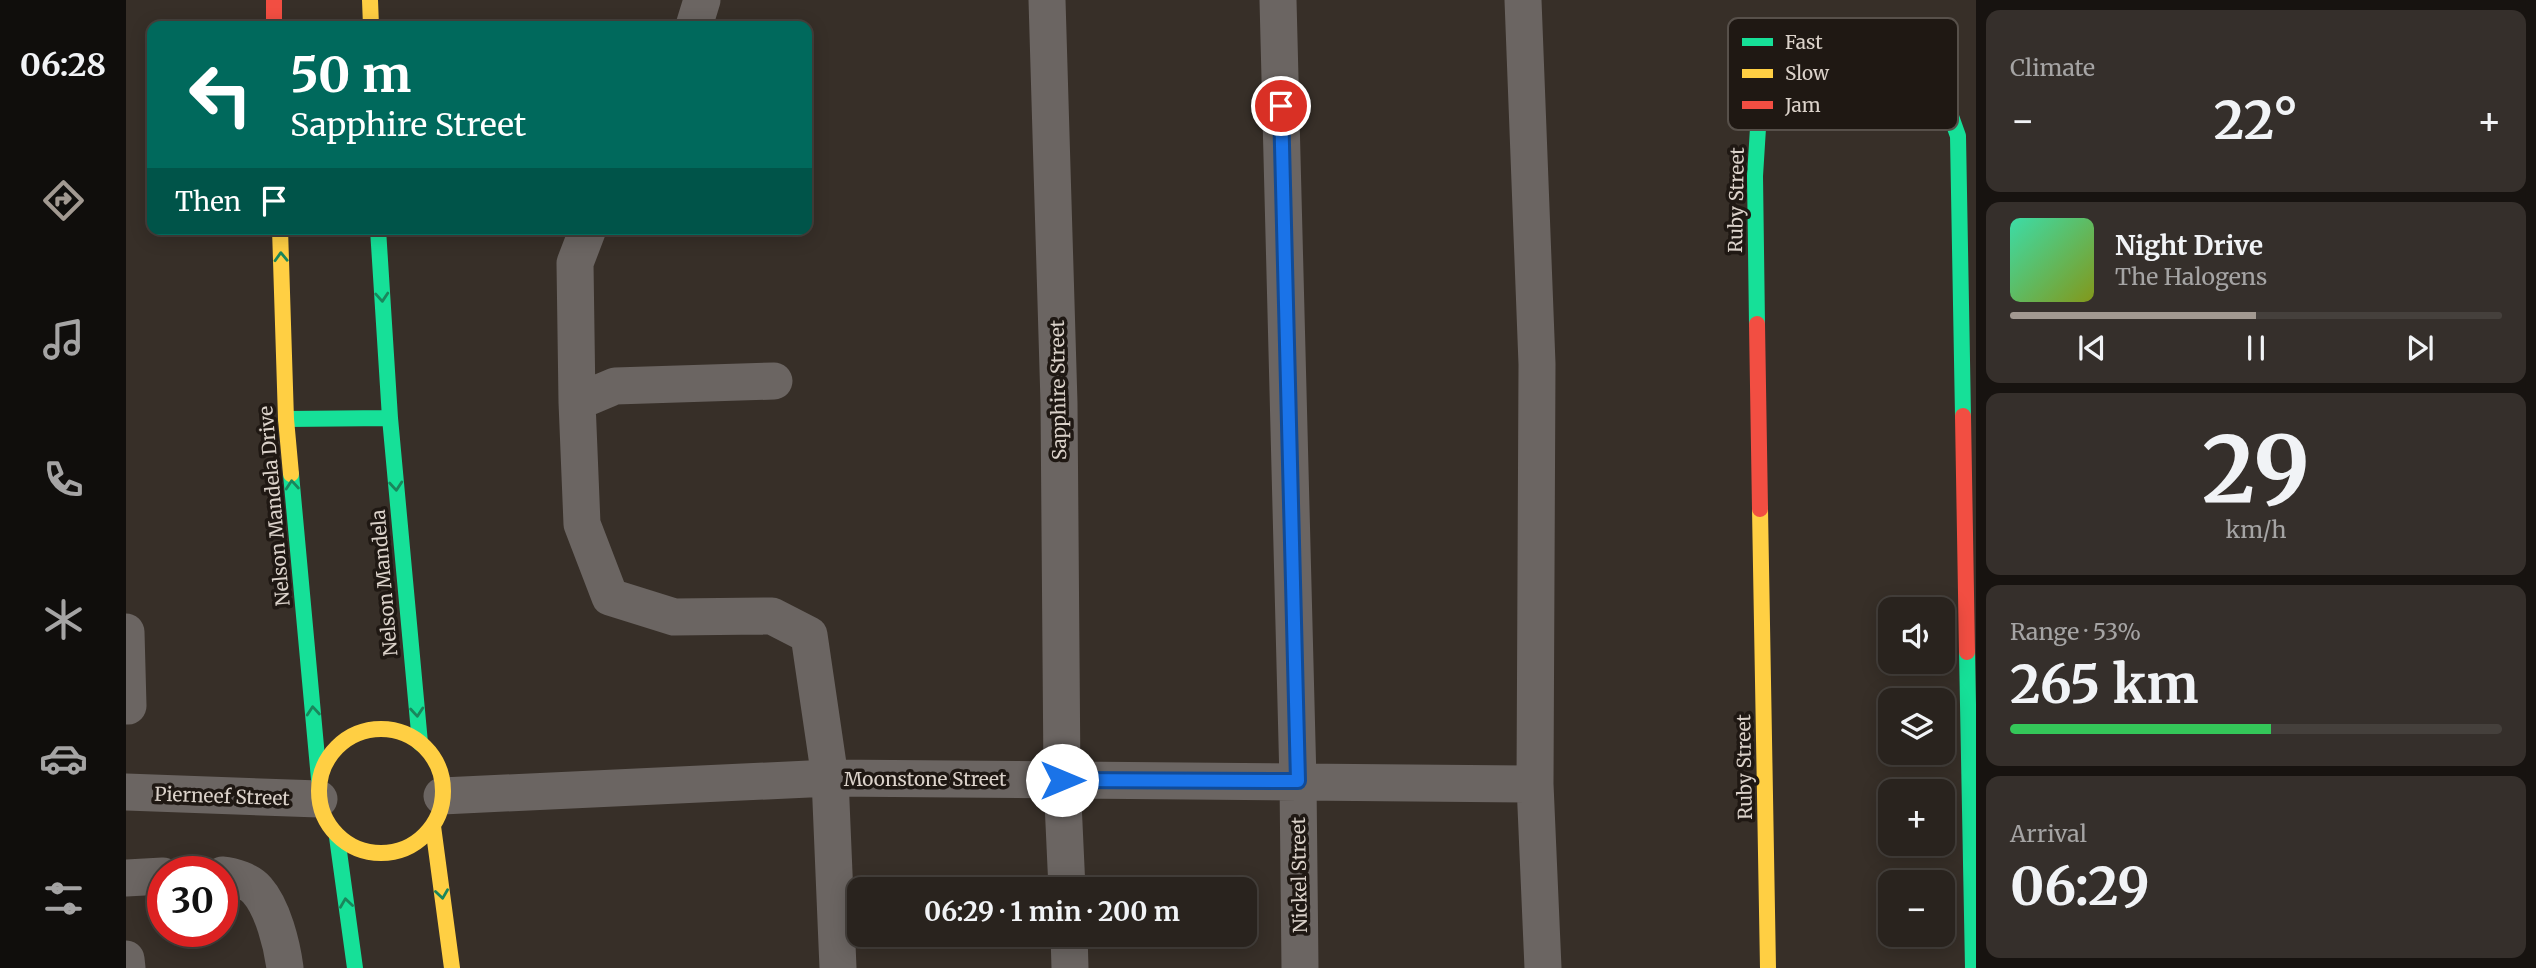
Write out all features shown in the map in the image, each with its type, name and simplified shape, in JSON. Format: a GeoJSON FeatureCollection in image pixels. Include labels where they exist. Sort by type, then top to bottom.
{"type":"FeatureCollection","features":[{"type":"Feature","properties":{"kind":"street"},"geometry":{"type":"LineString","coordinates":[[274,0],[274,21]]}},
{"type":"Feature","properties":{"kind":"street"},"geometry":{"type":"LineString","coordinates":[[370,0],[371,21]]}},
{"type":"Feature","properties":{"kind":"street"},"geometry":{"type":"LineString","coordinates":[[696,21],[702,0]]}},
{"type":"Feature","properties":{"kind":"street","name":"Sapphire Street"},"geometry":{"type":"LineString","coordinates":[[1047,0],[1059,403],[1062,780]]}},
{"type":"Feature","properties":{"kind":"street"},"geometry":{"type":"LineString","coordinates":[[1278,0],[1298,781]]}},
{"type":"Feature","properties":{"kind":"street"},"geometry":{"type":"LineString","coordinates":[[1523,0],[1537,363],[1535,785],[1544,968]]}},
{"type":"Feature","properties":{"kind":"street","name":"Ruby Street"},"geometry":{"type":"LineString","coordinates":[[1758,130],[1755,176],[1768,968]]}},
{"type":"Feature","properties":{"kind":"street","name":"Ruby Street"},"geometry":{"type":"LineString","coordinates":[[1956,130],[1973,968]]}},
{"type":"Feature","properties":{"kind":"street","name":"Nelson Mandela Drive"},"geometry":{"type":"LineString","coordinates":[[280,235],[286,419],[319,789]]}},
{"type":"Feature","properties":{"kind":"street"},"geometry":{"type":"LineString","coordinates":[[286,419],[390,418],[378,235]]}},
{"type":"Feature","properties":{"kind":"street"},"geometry":{"type":"LineString","coordinates":[[586,235],[575,263],[582,524],[610,597],[674,617],[772,616],[809,635],[830,778],[838,968]]}},
{"type":"Feature","properties":{"kind":"street"},"geometry":{"type":"LineString","coordinates":[[578,401],[615,386],[774,381]]}},
{"type":"Feature","properties":{"kind":"street","name":"Nelson Mandela"},"geometry":{"type":"LineString","coordinates":[[390,418],[420,743]]}},
{"type":"Feature","properties":{"kind":"street"},"geometry":{"type":"LineString","coordinates":[[126,632],[128,706]]}},
{"type":"Feature","properties":{"kind":"street"},"geometry":{"type":"LineString","coordinates":[[437,811],[418,842],[398,852],[377,855],[356,849],[337,837],[324,820],[319,789],[326,760],[338,745],[355,734],[374,729],[393,729],[420,743],[438,766],[443,785],[437,811],[452,968]]}},
{"type":"Feature","properties":{"kind":"street","name":"Moonstone Street"},"geometry":{"type":"LineString","coordinates":[[437,811],[830,778],[1535,785]]}},
{"type":"Feature","properties":{"kind":"street"},"geometry":{"type":"LineString","coordinates":[[1062,780],[1066,877]]}},
{"type":"Feature","properties":{"kind":"street","name":"Nickel Street"},"geometry":{"type":"LineString","coordinates":[[1298,781],[1300,968]]}},
{"type":"Feature","properties":{"kind":"street","name":"Pierneef Street"},"geometry":{"type":"LineString","coordinates":[[126,792],[319,789]]}},
{"type":"Feature","properties":{"kind":"street"},"geometry":{"type":"LineString","coordinates":[[337,837],[355,968]]}},
{"type":"Feature","properties":{"kind":"street"},"geometry":{"type":"LineString","coordinates":[[126,878],[147,877]]}},
{"type":"Feature","properties":{"kind":"street"},"geometry":{"type":"LineString","coordinates":[[238,878],[257,890],[270,913],[283,950],[285,968]]}},
{"type":"Feature","properties":{"kind":"street"},"geometry":{"type":"LineString","coordinates":[[1069,947],[1070,968]]}},
{"type":"Feature","properties":{"kind":"street"},"geometry":{"type":"LineString","coordinates":[[126,959],[127,968]]}},
{"type":"Feature","properties":{"kind":"traffic: fast"},"geometry":{"type":"LineString","coordinates":[[1757,324],[1755,176],[1758,130]]}},
{"type":"Feature","properties":{"kind":"traffic: fast"},"geometry":{"type":"LineString","coordinates":[[1956,130],[1963,416]]}},
{"type":"Feature","properties":{"kind":"traffic: fast"},"geometry":{"type":"LineString","coordinates":[[378,235],[390,418],[420,743]]}},
{"type":"Feature","properties":{"kind":"traffic: fast"},"geometry":{"type":"LineString","coordinates":[[286,419],[390,418]]}},
{"type":"Feature","properties":{"kind":"traffic: fast"},"geometry":{"type":"LineString","coordinates":[[291,474],[319,779]]}},
{"type":"Feature","properties":{"kind":"traffic: fast"},"geometry":{"type":"LineString","coordinates":[[1967,652],[1973,968]]}},
{"type":"Feature","properties":{"kind":"traffic: fast"},"geometry":{"type":"LineString","coordinates":[[337,837],[355,968]]}},
{"type":"Feature","properties":{"kind":"traffic: slow"},"geometry":{"type":"LineString","coordinates":[[370,0],[371,21]]}},
{"type":"Feature","properties":{"kind":"traffic: slow"},"geometry":{"type":"LineString","coordinates":[[280,235],[286,419],[291,474]]}},
{"type":"Feature","properties":{"kind":"traffic: slow"},"geometry":{"type":"LineString","coordinates":[[1760,509],[1768,968]]}},
{"type":"Feature","properties":{"kind":"traffic: slow"},"geometry":{"type":"LineString","coordinates":[[381,729],[405,733],[425,747],[439,767],[443,791],[439,815],[425,835],[405,849],[381,853],[357,849],[337,835],[323,815],[319,791],[323,767],[337,747],[357,733],[381,729]]}},
{"type":"Feature","properties":{"kind":"traffic: slow"},"geometry":{"type":"LineString","coordinates":[[433,826],[452,968]]}},
{"type":"Feature","properties":{"kind":"traffic: jam"},"geometry":{"type":"LineString","coordinates":[[274,0],[274,21]]}},
{"type":"Feature","properties":{"kind":"traffic: jam"},"geometry":{"type":"LineString","coordinates":[[1757,324],[1760,509]]}},
{"type":"Feature","properties":{"kind":"traffic: jam"},"geometry":{"type":"LineString","coordinates":[[1963,416],[1967,652]]}},
{"type":"Feature","properties":{"kind":"route"},"geometry":{"type":"LineString","coordinates":[[1062,780],[1298,781],[1281,106]]}}]}
